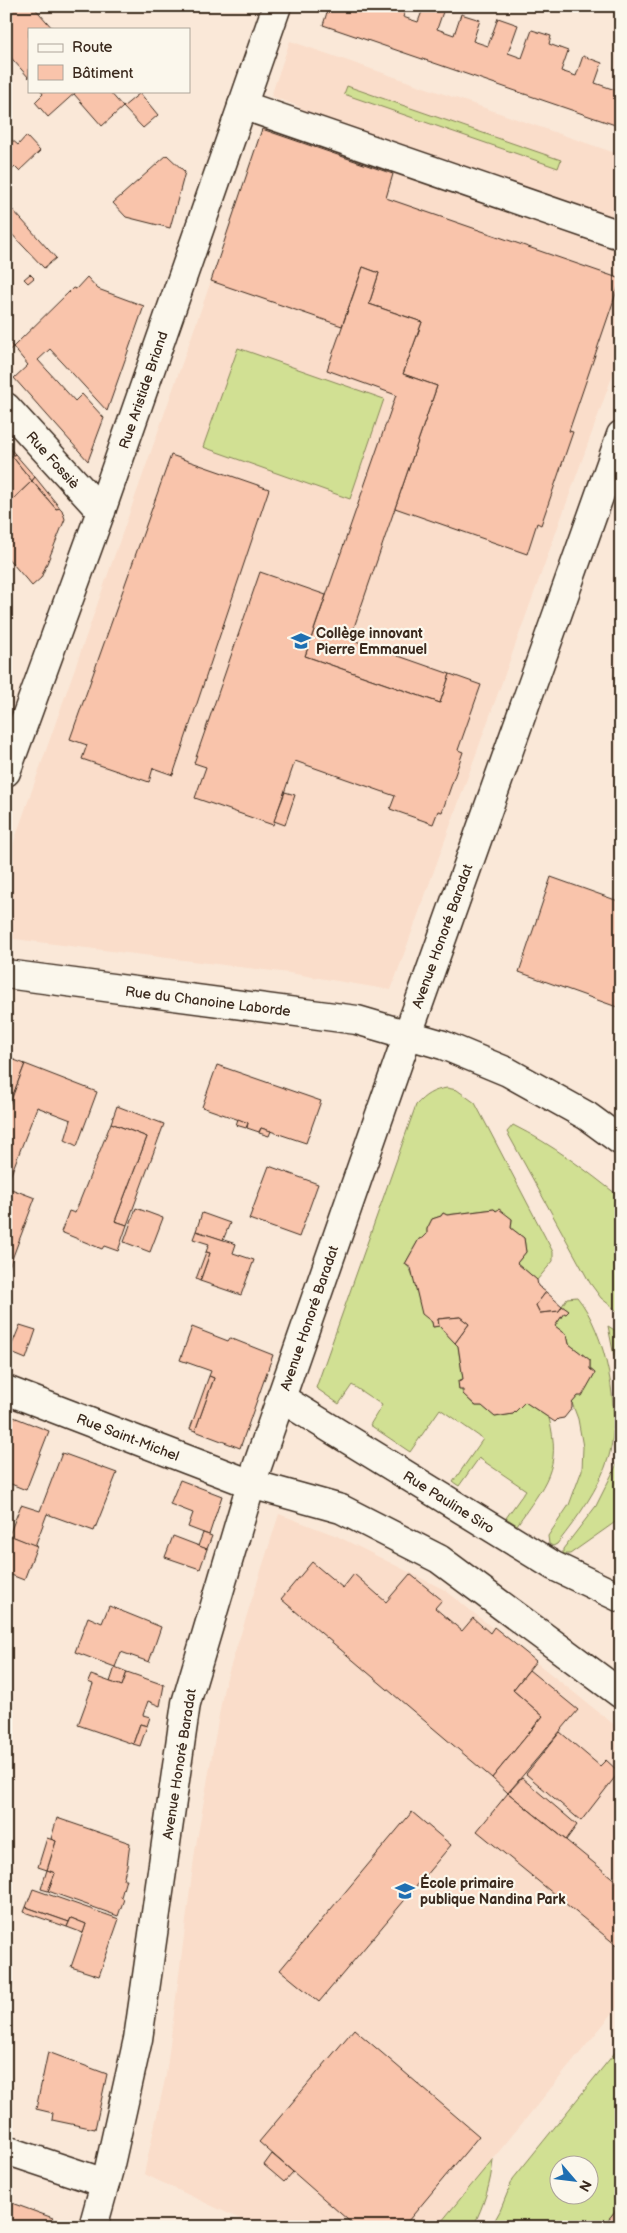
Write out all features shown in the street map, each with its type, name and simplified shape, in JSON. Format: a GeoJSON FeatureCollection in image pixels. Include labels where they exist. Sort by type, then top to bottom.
{"type":"FeatureCollection","features":[{"type":"Feature","properties":{"kind":"street","name":"Rue Aristide Briand"},"geometry":{"type":"LineString","coordinates":[[6,771],[101,511],[276,6]]}},
{"type":"Feature","properties":{"kind":"street"},"geometry":{"type":"LineString","coordinates":[[242,105],[614,233]]}},
{"type":"Feature","properties":{"kind":"street","name":"Rue Fossiè"},"geometry":{"type":"LineString","coordinates":[[6,407],[101,511]]}},
{"type":"Feature","properties":{"kind":"street","name":"Avenue Honoré Baradat"},"geometry":{"type":"LineString","coordinates":[[93,2227],[138,2038],[186,1703],[251,1484],[408,1034],[621,435]]}},
{"type":"Feature","properties":{"kind":"street","name":"Rue du Chanoine Laborde"},"geometry":{"type":"LineString","coordinates":[[6,974],[357,1020],[444,1045],[508,1072],[587,1116],[620,1140]]}},
{"type":"Feature","properties":{"kind":"street","name":"Rue Saint-Michel"},"geometry":{"type":"LineString","coordinates":[[6,1390],[251,1484],[342,1509],[439,1559],[621,1694]]}},
{"type":"Feature","properties":{"kind":"street","name":"Rue Pauline Siro"},"geometry":{"type":"LineString","coordinates":[[281,1398],[554,1566],[621,1598]]}},
{"type":"Feature","properties":{"kind":"street"},"geometry":{"type":"LineString","coordinates":[[6,2150],[105,2183]]}},
{"type":"Feature","properties":{"kind":"shaded area","name":"Collège innovant Pierre Emmanuel"},"geometry":{"type":"Polygon","coordinates":[[[290,41],[621,155],[621,352],[391,990],[289,973],[6,938],[6,864],[211,281],[262,129],[289,138],[300,107],[271,96],[290,41]]]}},
{"type":"Feature","properties":{"kind":"shaded area","name":"École primaire publique Nandina Park"},"geometry":{"type":"Polygon","coordinates":[[[279,1514],[337,1536],[445,1590],[621,1730],[621,2003],[437,2227],[257,2227],[144,2174],[166,2075],[195,1851],[224,1687],[279,1514]]]}},
{"type":"Feature","properties":{"kind":"green space"},"geometry":{"type":"Polygon","coordinates":[[[347,86],[561,160],[558,168],[344,94],[347,86]]]}},
{"type":"Feature","properties":{"kind":"green space"},"geometry":{"type":"Polygon","coordinates":[[[238,348],[384,399],[350,499],[203,447],[238,348]]]}},
{"type":"Feature","properties":{"kind":"green space"},"geometry":{"type":"Polygon","coordinates":[[[447,1088],[457,1090],[475,1103],[553,1252],[553,1261],[537,1280],[517,1263],[526,1252],[524,1238],[511,1228],[512,1219],[494,1209],[447,1215],[443,1213],[441,1216],[432,1219],[427,1229],[427,1234],[419,1239],[405,1264],[411,1271],[420,1303],[431,1320],[433,1327],[439,1326],[458,1346],[463,1379],[458,1381],[463,1394],[475,1406],[482,1406],[495,1417],[513,1414],[525,1402],[549,1418],[553,1436],[552,1463],[543,1487],[517,1525],[506,1518],[526,1490],[479,1458],[459,1486],[453,1482],[483,1439],[440,1409],[410,1452],[370,1425],[382,1405],[352,1385],[339,1404],[316,1388],[416,1105],[430,1094],[447,1088]]]}},
{"type":"Feature","properties":{"kind":"green space"},"geometry":{"type":"Polygon","coordinates":[[[513,1125],[569,1158],[621,1198],[621,1314],[601,1298],[590,1283],[507,1132],[513,1125]]]}},
{"type":"Feature","properties":{"kind":"green space"},"geometry":{"type":"Polygon","coordinates":[[[577,1297],[596,1330],[609,1373],[614,1418],[613,1438],[605,1468],[594,1491],[573,1524],[557,1544],[553,1546],[549,1544],[548,1536],[569,1505],[582,1470],[583,1447],[578,1419],[572,1403],[578,1396],[582,1395],[595,1373],[590,1369],[590,1360],[569,1344],[567,1335],[555,1326],[564,1313],[566,1314],[569,1311],[562,1306],[567,1298],[577,1297]]]}},
{"type":"Feature","properties":{"kind":"green space"},"geometry":{"type":"Polygon","coordinates":[[[608,1326],[621,1334],[621,1391],[608,1326]]]}},
{"type":"Feature","properties":{"kind":"green space"},"geometry":{"type":"Polygon","coordinates":[[[621,1456],[621,1518],[570,1554],[563,1554],[563,1549],[596,1506],[621,1456]]]}},
{"type":"Feature","properties":{"kind":"green space"},"geometry":{"type":"Polygon","coordinates":[[[621,2045],[621,2204],[602,2227],[491,2227],[500,2211],[513,2179],[621,2045]]]}},
{"type":"Feature","properties":{"kind":"green space"},"geometry":{"type":"Polygon","coordinates":[[[493,2159],[491,2177],[486,2194],[473,2227],[437,2227],[493,2159]]]}},
{"type":"Feature","properties":{"kind":"building"},"geometry":{"type":"Polygon","coordinates":[[[7,6],[33,6],[52,28],[28,28],[28,77],[6,52],[6,19],[13,13],[7,6]]]}},
{"type":"Feature","properties":{"kind":"building"},"geometry":{"type":"Polygon","coordinates":[[[329,6],[372,6],[385,11],[386,6],[407,6],[403,17],[418,22],[424,6],[445,6],[437,29],[454,35],[461,14],[480,20],[473,41],[488,46],[498,18],[518,25],[508,53],[522,58],[532,30],[551,36],[549,44],[568,51],[561,71],[576,76],[583,56],[602,63],[595,83],[621,92],[621,127],[323,25],[329,6]]]}},
{"type":"Feature","properties":{"kind":"building"},"geometry":{"type":"Polygon","coordinates":[[[538,6],[554,6],[553,10],[538,6]]]}},
{"type":"Feature","properties":{"kind":"building"},"geometry":{"type":"Polygon","coordinates":[[[42,92],[76,92],[48,117],[35,102],[43,94],[42,92]]]}},
{"type":"Feature","properties":{"kind":"building"},"geometry":{"type":"Polygon","coordinates":[[[76,92],[110,92],[123,107],[102,126],[74,94],[76,92]]]}},
{"type":"Feature","properties":{"kind":"building"},"geometry":{"type":"Polygon","coordinates":[[[140,93],[158,115],[143,128],[123,107],[140,93]]]}},
{"type":"Feature","properties":{"kind":"building"},"geometry":{"type":"Polygon","coordinates":[[[262,129],[393,174],[386,198],[621,279],[569,431],[573,432],[541,525],[537,523],[527,554],[395,508],[437,386],[403,374],[422,322],[369,304],[379,273],[363,267],[342,326],[211,281],[262,129]]]}},
{"type":"Feature","properties":{"kind":"building"},"geometry":{"type":"Polygon","coordinates":[[[26,136],[40,151],[19,171],[15,167],[6,176],[6,143],[11,139],[18,145],[26,136]]]}},
{"type":"Feature","properties":{"kind":"building"},"geometry":{"type":"Polygon","coordinates":[[[167,155],[185,172],[170,228],[126,217],[113,203],[167,155]]]}},
{"type":"Feature","properties":{"kind":"building"},"geometry":{"type":"Polygon","coordinates":[[[13,210],[56,258],[44,268],[6,228],[6,217],[13,210]]]}},
{"type":"Feature","properties":{"kind":"building"},"geometry":{"type":"Polygon","coordinates":[[[363,267],[379,273],[369,304],[422,322],[403,374],[437,386],[350,639],[450,674],[440,703],[305,656],[396,395],[327,370],[363,267]]]}},
{"type":"Feature","properties":{"kind":"building"},"geometry":{"type":"Polygon","coordinates":[[[30,274],[34,278],[28,283],[24,279],[30,274]]]}},
{"type":"Feature","properties":{"kind":"building"},"geometry":{"type":"Polygon","coordinates":[[[87,277],[98,289],[144,306],[107,411],[50,349],[38,360],[75,401],[82,394],[104,418],[88,461],[14,378],[28,365],[13,347],[73,288],[76,289],[87,277]]]}},
{"type":"Feature","properties":{"kind":"building"},"geometry":{"type":"Polygon","coordinates":[[[6,291],[12,298],[6,303],[6,291]]]}},
{"type":"Feature","properties":{"kind":"building"},"geometry":{"type":"Polygon","coordinates":[[[6,339],[13,347],[6,353],[6,339]]]}},
{"type":"Feature","properties":{"kind":"building"},"geometry":{"type":"Polygon","coordinates":[[[6,444],[15,454],[9,457],[6,454],[6,444]]]}},
{"type":"Feature","properties":{"kind":"building"},"geometry":{"type":"Polygon","coordinates":[[[6,454],[9,457],[12,456],[32,481],[6,506],[6,454]]]}},
{"type":"Feature","properties":{"kind":"building"},"geometry":{"type":"Polygon","coordinates":[[[15,454],[35,477],[32,481],[12,456],[15,454]]]}},
{"type":"Feature","properties":{"kind":"building"},"geometry":{"type":"Polygon","coordinates":[[[171,455],[269,489],[173,775],[153,768],[149,782],[82,759],[87,745],[70,739],[171,455]]]}},
{"type":"Feature","properties":{"kind":"building"},"geometry":{"type":"Polygon","coordinates":[[[35,477],[60,508],[56,509],[32,481],[35,477]]]}},
{"type":"Feature","properties":{"kind":"building"},"geometry":{"type":"Polygon","coordinates":[[[32,481],[56,509],[60,508],[62,510],[65,519],[41,578],[32,586],[6,556],[6,506],[32,481]]]}},
{"type":"Feature","properties":{"kind":"building","name":"Collège innovant Pierre Emmanuel"},"geometry":{"type":"Polygon","coordinates":[[[260,572],[326,595],[305,656],[440,703],[450,674],[481,685],[458,750],[463,752],[442,812],[438,811],[433,824],[390,809],[395,796],[295,761],[273,825],[195,798],[206,767],[194,763],[260,572]]]}},
{"type":"Feature","properties":{"kind":"building"},"geometry":{"type":"Polygon","coordinates":[[[285,792],[295,795],[285,825],[274,821],[285,792]]]}},
{"type":"Feature","properties":{"kind":"building"},"geometry":{"type":"Polygon","coordinates":[[[551,877],[621,902],[621,996],[617,1007],[519,972],[551,877]]]}},
{"type":"Feature","properties":{"kind":"building"},"geometry":{"type":"Polygon","coordinates":[[[6,1057],[25,1064],[6,1113],[6,1057]]]}},
{"type":"Feature","properties":{"kind":"building"},"geometry":{"type":"Polygon","coordinates":[[[25,1064],[97,1092],[77,1146],[65,1140],[71,1120],[37,1107],[6,1187],[6,1113],[25,1064]]]}},
{"type":"Feature","properties":{"kind":"building"},"geometry":{"type":"Polygon","coordinates":[[[217,1065],[321,1101],[306,1143],[261,1128],[259,1132],[247,1128],[248,1123],[202,1107],[217,1065]]]}},
{"type":"Feature","properties":{"kind":"building"},"geometry":{"type":"Polygon","coordinates":[[[117,1106],[164,1124],[127,1225],[115,1221],[147,1137],[111,1123],[117,1106]]]}},
{"type":"Feature","properties":{"kind":"building"},"geometry":{"type":"Polygon","coordinates":[[[238,1119],[248,1123],[246,1128],[236,1125],[238,1119]]]}},
{"type":"Feature","properties":{"kind":"building"},"geometry":{"type":"Polygon","coordinates":[[[111,1123],[147,1137],[115,1221],[127,1225],[118,1251],[104,1246],[102,1249],[61,1232],[69,1211],[75,1213],[111,1123]]]}},
{"type":"Feature","properties":{"kind":"building"},"geometry":{"type":"Polygon","coordinates":[[[261,1128],[271,1131],[269,1136],[259,1133],[261,1128]]]}},
{"type":"Feature","properties":{"kind":"building"},"geometry":{"type":"Polygon","coordinates":[[[269,1166],[318,1184],[299,1237],[249,1219],[269,1166]]]}},
{"type":"Feature","properties":{"kind":"building"},"geometry":{"type":"Polygon","coordinates":[[[6,1187],[35,1198],[6,1275],[6,1187]]]}},
{"type":"Feature","properties":{"kind":"building"},"geometry":{"type":"Polygon","coordinates":[[[136,1208],[163,1218],[150,1252],[124,1242],[136,1208]]]}},
{"type":"Feature","properties":{"kind":"building"},"geometry":{"type":"Polygon","coordinates":[[[494,1209],[496,1211],[499,1209],[512,1219],[511,1228],[524,1238],[526,1252],[517,1263],[537,1280],[538,1286],[546,1292],[536,1305],[540,1313],[559,1311],[562,1306],[569,1311],[566,1314],[564,1313],[555,1326],[567,1335],[569,1344],[590,1360],[590,1369],[595,1373],[582,1396],[578,1396],[572,1403],[572,1408],[564,1418],[558,1419],[555,1422],[525,1402],[513,1414],[495,1417],[482,1406],[476,1406],[463,1394],[463,1390],[459,1390],[458,1381],[463,1379],[458,1346],[455,1343],[469,1324],[460,1317],[438,1319],[439,1326],[433,1327],[432,1322],[422,1314],[411,1268],[405,1264],[419,1239],[427,1234],[427,1229],[432,1219],[441,1216],[443,1213],[447,1215],[494,1209]]]}},
{"type":"Feature","properties":{"kind":"building"},"geometry":{"type":"Polygon","coordinates":[[[202,1213],[230,1223],[223,1240],[196,1231],[202,1213]]]}},
{"type":"Feature","properties":{"kind":"building"},"geometry":{"type":"Polygon","coordinates":[[[196,1231],[236,1244],[233,1253],[254,1260],[241,1295],[200,1281],[210,1253],[206,1252],[209,1244],[193,1239],[196,1231]]]}},
{"type":"Feature","properties":{"kind":"building"},"geometry":{"type":"Polygon","coordinates":[[[206,1252],[210,1253],[200,1281],[196,1279],[206,1252]]]}},
{"type":"Feature","properties":{"kind":"building"},"geometry":{"type":"Polygon","coordinates":[[[546,1292],[562,1306],[559,1311],[540,1313],[536,1305],[546,1292]]]}},
{"type":"Feature","properties":{"kind":"building"},"geometry":{"type":"Polygon","coordinates":[[[460,1317],[469,1324],[455,1343],[439,1326],[438,1319],[460,1317]]]}},
{"type":"Feature","properties":{"kind":"building"},"geometry":{"type":"Polygon","coordinates":[[[20,1325],[36,1330],[26,1359],[9,1352],[20,1325]]]}},
{"type":"Feature","properties":{"kind":"building"},"geometry":{"type":"Polygon","coordinates":[[[192,1327],[228,1341],[230,1338],[273,1355],[240,1448],[195,1431],[214,1378],[209,1376],[211,1371],[180,1360],[192,1327]]]}},
{"type":"Feature","properties":{"kind":"building"},"geometry":{"type":"Polygon","coordinates":[[[209,1376],[214,1378],[195,1431],[190,1429],[209,1376]]]}},
{"type":"Feature","properties":{"kind":"building"},"geometry":{"type":"Polygon","coordinates":[[[6,1414],[49,1431],[26,1490],[6,1482],[6,1414]]]}},
{"type":"Feature","properties":{"kind":"building"},"geometry":{"type":"Polygon","coordinates":[[[62,1453],[117,1473],[94,1531],[47,1514],[35,1546],[9,1535],[21,1505],[40,1511],[62,1453]]]}},
{"type":"Feature","properties":{"kind":"building"},"geometry":{"type":"Polygon","coordinates":[[[180,1480],[222,1496],[209,1535],[188,1527],[193,1513],[170,1504],[180,1480]]]}},
{"type":"Feature","properties":{"kind":"building"},"geometry":{"type":"Polygon","coordinates":[[[203,1533],[212,1536],[207,1549],[198,1546],[203,1533]]]}},
{"type":"Feature","properties":{"kind":"building"},"geometry":{"type":"Polygon","coordinates":[[[9,1535],[37,1546],[24,1580],[6,1573],[6,1542],[9,1535]]]}},
{"type":"Feature","properties":{"kind":"building"},"geometry":{"type":"Polygon","coordinates":[[[173,1536],[207,1549],[200,1569],[165,1557],[173,1536]]]}},
{"type":"Feature","properties":{"kind":"building"},"geometry":{"type":"Polygon","coordinates":[[[312,1562],[343,1588],[354,1574],[386,1602],[410,1574],[442,1600],[435,1608],[462,1631],[473,1618],[490,1633],[494,1627],[536,1661],[513,1690],[543,1716],[492,1778],[281,1599],[312,1562]]]}},
{"type":"Feature","properties":{"kind":"building"},"geometry":{"type":"Polygon","coordinates":[[[109,1606],[161,1627],[149,1662],[121,1652],[115,1667],[75,1652],[88,1617],[102,1623],[109,1606]]]}},
{"type":"Feature","properties":{"kind":"building"},"geometry":{"type":"Polygon","coordinates":[[[115,1667],[127,1672],[122,1686],[110,1682],[115,1667]]]}},
{"type":"Feature","properties":{"kind":"building"},"geometry":{"type":"Polygon","coordinates":[[[529,1670],[578,1710],[508,1793],[492,1778],[543,1716],[513,1690],[529,1670]]]}},
{"type":"Feature","properties":{"kind":"building"},"geometry":{"type":"Polygon","coordinates":[[[127,1672],[164,1685],[160,1706],[148,1701],[143,1715],[150,1717],[147,1726],[140,1724],[133,1744],[78,1725],[93,1684],[88,1682],[91,1675],[122,1686],[127,1672]]]}},
{"type":"Feature","properties":{"kind":"building"},"geometry":{"type":"Polygon","coordinates":[[[140,1724],[147,1726],[140,1746],[133,1744],[140,1724]]]}},
{"type":"Feature","properties":{"kind":"building"},"geometry":{"type":"Polygon","coordinates":[[[560,1732],[600,1766],[606,1760],[619,1772],[581,1821],[526,1774],[560,1732]]]}},
{"type":"Feature","properties":{"kind":"building"},"geometry":{"type":"Polygon","coordinates":[[[522,1778],[577,1825],[566,1840],[508,1793],[522,1778]]]}},
{"type":"Feature","properties":{"kind":"building"},"geometry":{"type":"Polygon","coordinates":[[[508,1793],[621,1885],[621,1949],[477,1831],[508,1793]]]}},
{"type":"Feature","properties":{"kind":"building"},"geometry":{"type":"Polygon","coordinates":[[[412,1812],[451,1845],[319,2002],[280,1970],[412,1812]]]}},
{"type":"Feature","properties":{"kind":"building"},"geometry":{"type":"Polygon","coordinates":[[[57,1818],[130,1843],[123,1879],[126,1879],[121,1897],[124,1899],[118,1916],[48,1891],[55,1873],[47,1870],[56,1841],[51,1839],[57,1818]]]}},
{"type":"Feature","properties":{"kind":"building"},"geometry":{"type":"Polygon","coordinates":[[[47,1838],[56,1841],[47,1870],[38,1867],[47,1838]]]}},
{"type":"Feature","properties":{"kind":"building"},"geometry":{"type":"Polygon","coordinates":[[[47,1870],[55,1873],[48,1891],[41,1889],[47,1870]]]}},
{"type":"Feature","properties":{"kind":"building"},"geometry":{"type":"Polygon","coordinates":[[[33,1889],[119,1919],[99,1976],[71,1967],[86,1924],[71,1918],[69,1922],[26,1907],[33,1889]]]}},
{"type":"Feature","properties":{"kind":"building"},"geometry":{"type":"Polygon","coordinates":[[[26,1907],[69,1922],[67,1927],[24,1912],[26,1907]]]}},
{"type":"Feature","properties":{"kind":"building"},"geometry":{"type":"Polygon","coordinates":[[[71,1918],[86,1924],[83,1933],[67,1927],[71,1918]]]}},
{"type":"Feature","properties":{"kind":"building"},"geometry":{"type":"Polygon","coordinates":[[[354,2029],[479,2136],[403,2227],[356,2227],[259,2142],[354,2029]]]}},
{"type":"Feature","properties":{"kind":"building"},"geometry":{"type":"Polygon","coordinates":[[[48,2052],[107,2074],[95,2129],[52,2120],[53,2113],[36,2109],[48,2052]]]}},
{"type":"Feature","properties":{"kind":"building"},"geometry":{"type":"Polygon","coordinates":[[[272,2154],[293,2172],[284,2182],[264,2165],[272,2154]]]}},
{"type":"Feature","properties":{"kind":"building"},"geometry":{"type":"Polygon","coordinates":[[[6,2178],[11,2179],[6,2190],[6,2178]]]}},
{"type":"Feature","properties":{"kind":"building"},"geometry":{"type":"Polygon","coordinates":[[[6,2201],[53,2218],[50,2227],[6,2227],[6,2201]]]}},
{"type":"Feature","properties":{"kind":"building"},"geometry":{"type":"Polygon","coordinates":[[[621,2204],[621,2227],[602,2227],[621,2204]]]}},
{"type":"Feature","properties":{"kind":"place","name":"Collège innovant Pierre Emmanuel"},"geometry":{"type":"Point","coordinates":[301,641]}},
{"type":"Feature","properties":{"kind":"place","name":"École primaire publique Nandina Park"},"geometry":{"type":"Point","coordinates":[405,1891]}}]}
